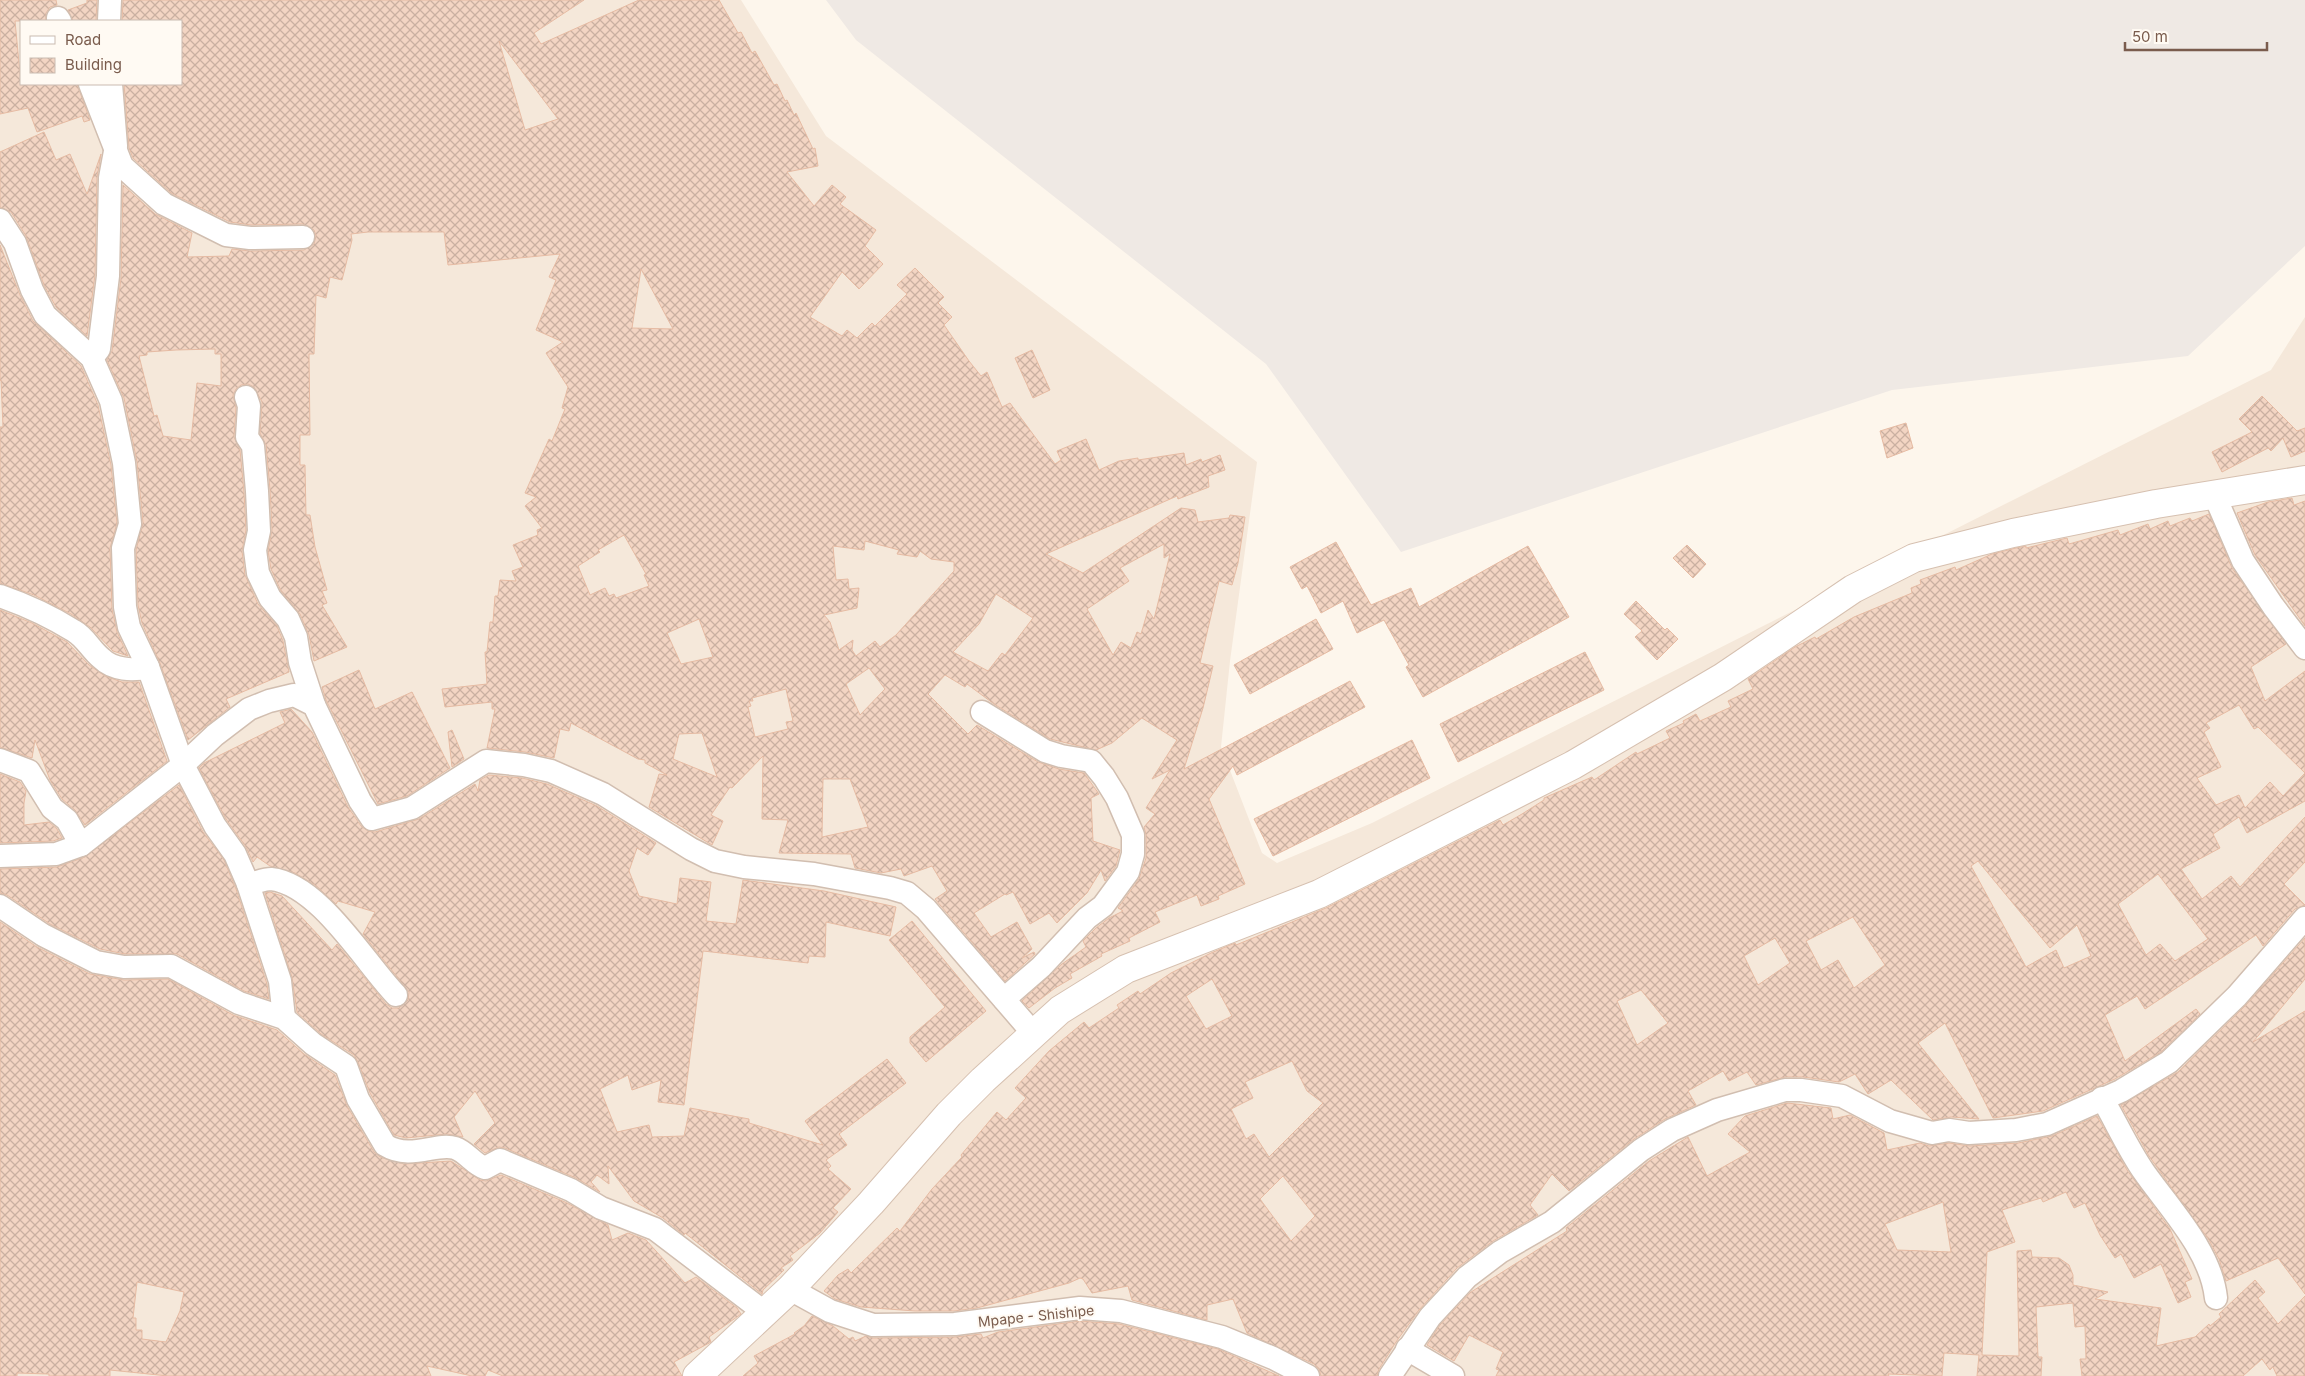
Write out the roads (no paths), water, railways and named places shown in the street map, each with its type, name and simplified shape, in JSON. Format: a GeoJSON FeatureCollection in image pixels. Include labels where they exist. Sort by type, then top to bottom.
{"type":"FeatureCollection","features":[{"type":"Feature","properties":{"kind":"street"},"geometry":{"type":"LineString","coordinates":[[109,20],[110,0]]}},
{"type":"Feature","properties":{"kind":"street"},"geometry":{"type":"LineString","coordinates":[[90,85],[116,146],[122,166],[164,204],[226,236],[250,238],[303,237]]}},
{"type":"Feature","properties":{"kind":"street"},"geometry":{"type":"LineString","coordinates":[[92,358],[99,349],[100,329],[104,313],[111,210],[110,178],[116,146],[111,85]]}},
{"type":"Feature","properties":{"kind":"street"},"geometry":{"type":"LineString","coordinates":[[0,220],[16,243],[32,290],[45,315],[92,358],[110,401],[124,463],[130,524],[123,548],[125,608],[130,627],[148,668],[183,764],[215,826],[235,854],[248,884],[280,981],[284,1018]]}},
{"type":"Feature","properties":{"kind":"street"},"geometry":{"type":"LineString","coordinates":[[246,397],[249,406],[247,437],[253,446],[257,491],[259,531],[255,550],[258,573],[270,598],[288,619],[296,637],[300,662],[314,705],[360,801],[372,819],[412,808],[486,761],[524,765],[551,771],[604,794],[691,849],[715,861],[744,867],[814,874],[907,893],[926,909],[1033,1033]]}},
{"type":"Feature","properties":{"kind":"street"},"geometry":{"type":"LineString","coordinates":[[697,1376],[790,1289],[871,1203],[949,1114],[1033,1033],[1060,1010],[1126,969],[1319,894],[1574,764],[1723,677],[1853,589],[1914,558],[2013,533],[2214,494],[2305,480]]}},
{"type":"Feature","properties":{"kind":"street"},"geometry":{"type":"LineString","coordinates":[[2214,494],[2243,561],[2273,606],[2305,648]]}},
{"type":"Feature","properties":{"kind":"street"},"geometry":{"type":"LineString","coordinates":[[0,596],[30,606],[77,632],[102,660],[125,670],[148,668]]}},
{"type":"Feature","properties":{"kind":"street"},"geometry":{"type":"LineString","coordinates":[[0,856],[56,854],[81,845],[183,764],[215,734],[249,710],[270,701],[294,695],[314,705]]}},
{"type":"Feature","properties":{"kind":"street"},"geometry":{"type":"LineString","coordinates":[[982,712],[1045,751],[1091,761],[1117,798],[1133,835],[1133,854],[1128,872],[1118,887],[1103,906],[1087,918],[1041,967],[1004,1000]]}},
{"type":"Feature","properties":{"kind":"street"},"geometry":{"type":"LineString","coordinates":[[0,760],[30,770],[52,808],[67,820],[81,845]]}},
{"type":"Feature","properties":{"kind":"street"},"geometry":{"type":"LineString","coordinates":[[248,884],[270,879],[299,890],[322,909],[345,933],[396,995]]}},
{"type":"Feature","properties":{"kind":"street"},"geometry":{"type":"LineString","coordinates":[[0,906],[43,935],[96,962],[124,967],[171,966],[239,1002],[284,1018],[313,1044],[346,1066],[358,1099],[385,1145],[391,1149],[413,1152],[448,1147],[456,1149],[478,1166],[485,1168],[500,1160],[571,1190],[601,1208],[655,1229],[764,1312]]}},
{"type":"Feature","properties":{"kind":"street"},"geometry":{"type":"LineString","coordinates":[[1390,1376],[1407,1349],[1449,1295],[1480,1266],[1552,1222],[1641,1150],[1672,1130],[1717,1110],[1785,1090],[1800,1090],[1842,1096],[1890,1121],[1932,1133],[1949,1130],[1969,1133],[2016,1130],[2047,1124],[2121,1091],[2169,1062],[2237,996],[2305,918]]}},
{"type":"Feature","properties":{"kind":"street"},"geometry":{"type":"LineString","coordinates":[[2102,1098],[2143,1171],[2181,1220],[2209,1270],[2214,1283],[2216,1298]]}},
{"type":"Feature","properties":{"kind":"street","name":"Mpape - Shishipe"},"geometry":{"type":"LineString","coordinates":[[790,1289],[830,1311],[873,1324],[955,1324],[1080,1308],[1121,1311],[1222,1337],[1273,1358],[1308,1376]]}},
{"type":"Feature","properties":{"kind":"street"},"geometry":{"type":"LineString","coordinates":[[1407,1349],[1452,1376]]}}]}
